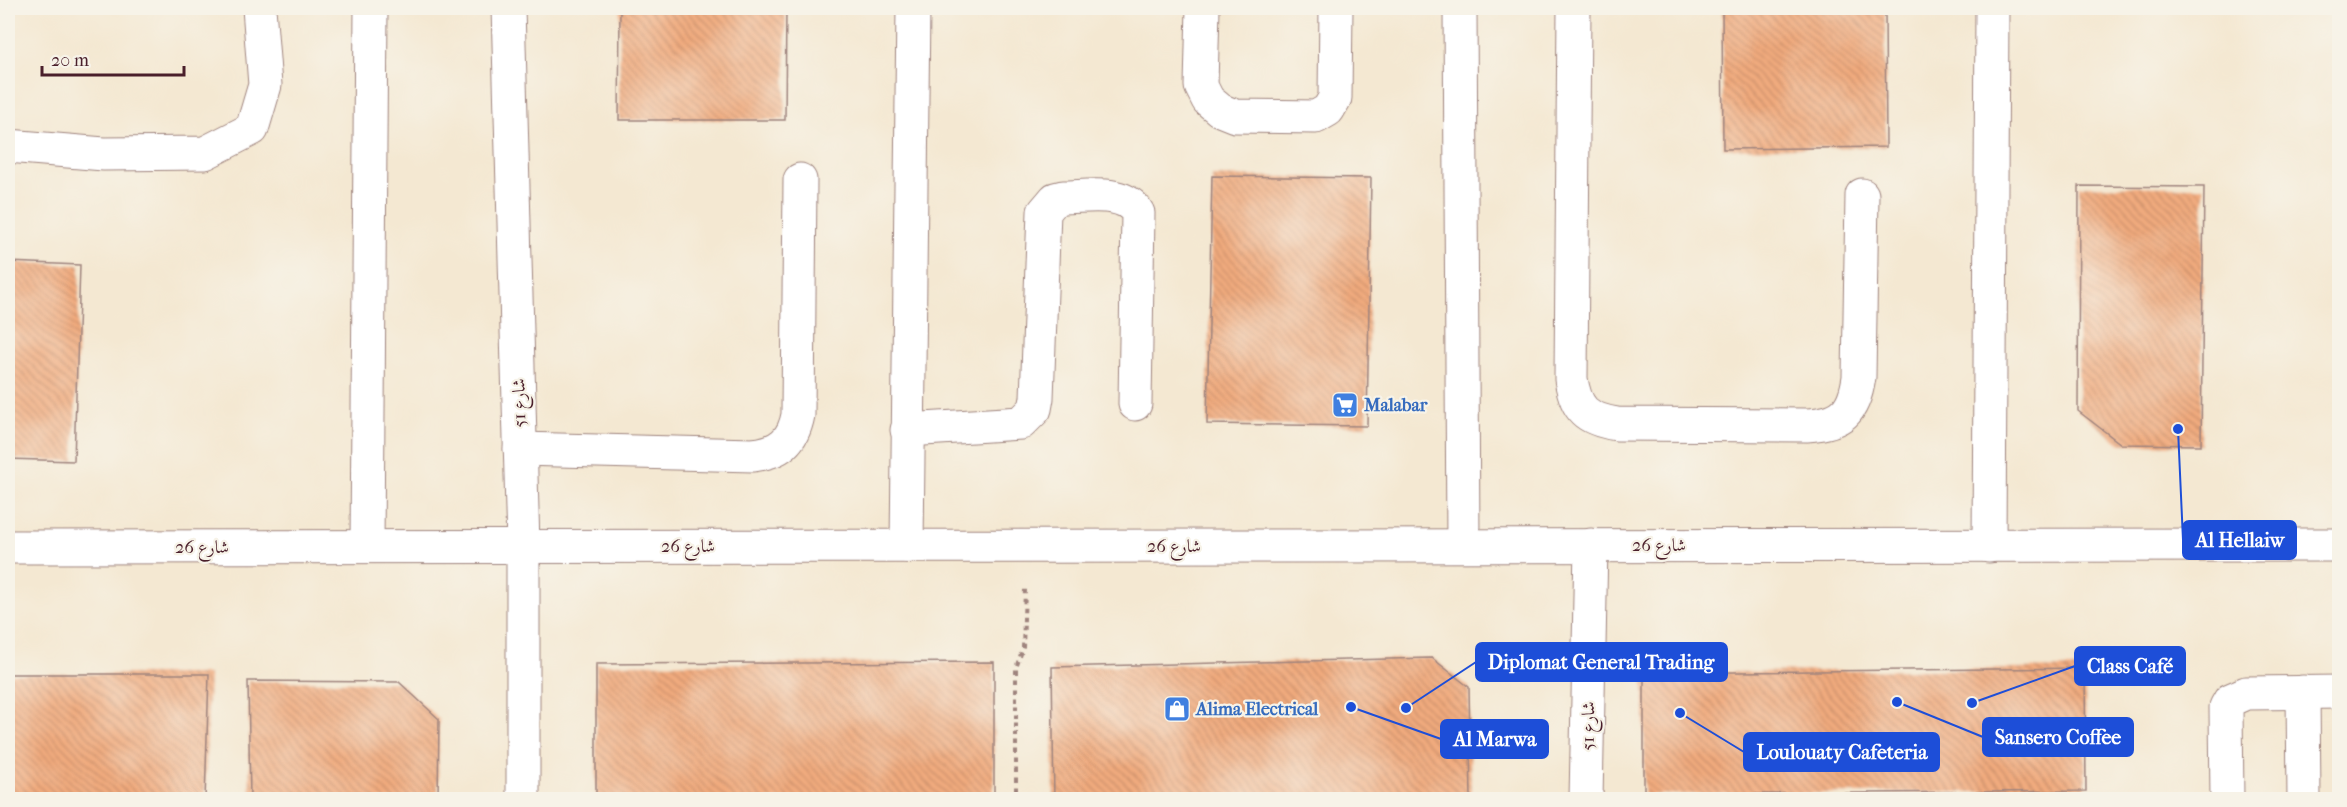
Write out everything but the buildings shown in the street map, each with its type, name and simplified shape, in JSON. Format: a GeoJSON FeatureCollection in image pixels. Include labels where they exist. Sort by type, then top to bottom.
{"type":"FeatureCollection","features":[{"type":"Feature","properties":{"kind":"street"},"geometry":{"type":"LineString","coordinates":[[8,146],[104,154],[205,153],[252,129],[265,85],[259,8]]}},
{"type":"Feature","properties":{"kind":"street"},"geometry":{"type":"LineString","coordinates":[[367,546],[371,8]]}},
{"type":"Feature","properties":{"kind":"street","name":"شارع 51"},"geometry":{"type":"LineString","coordinates":[[508,8],[523,546],[523,800]]}},
{"type":"Feature","properties":{"kind":"street"},"geometry":{"type":"LineString","coordinates":[[908,546],[907,430],[913,8]]}},
{"type":"Feature","properties":{"kind":"street"},"geometry":{"type":"LineString","coordinates":[[1203,8],[1201,86],[1208,100],[1220,110],[1235,116],[1316,117],[1328,110],[1335,98],[1336,8]]}},
{"type":"Feature","properties":{"kind":"street"},"geometry":{"type":"LineString","coordinates":[[1460,8],[1463,545]]}},
{"type":"Feature","properties":{"kind":"street"},"geometry":{"type":"LineString","coordinates":[[1574,8],[1571,379],[1574,396],[1583,412],[1599,421],[1641,424],[1807,425],[1827,424],[1845,414],[1856,397],[1859,377],[1862,195]]}},
{"type":"Feature","properties":{"kind":"street"},"geometry":{"type":"LineString","coordinates":[[1989,546],[1992,8]]}},
{"type":"Feature","properties":{"kind":"street"},"geometry":{"type":"LineString","coordinates":[[520,449],[753,456],[770,454],[786,444],[794,431],[798,415],[800,180]]}},
{"type":"Feature","properties":{"kind":"street"},"geometry":{"type":"LineString","coordinates":[[907,430],[1011,425],[1029,418],[1035,409],[1037,398],[1044,212],[1055,199],[1063,197],[1124,198],[1133,204],[1138,213],[1135,404]]}},
{"type":"Feature","properties":{"kind":"street","name":"شارع 51"},"geometry":{"type":"LineString","coordinates":[[1586,800],[1591,545]]}},
{"type":"Feature","properties":{"kind":"street","name":"شارع 26"},"geometry":{"type":"LineString","coordinates":[[8,547],[2340,545]]}},
{"type":"Feature","properties":{"kind":"street"},"geometry":{"type":"LineString","coordinates":[[2302,692],[2304,800]]}},
{"type":"Feature","properties":{"kind":"street"},"geometry":{"type":"LineString","coordinates":[[2227,800],[2226,707],[2230,700],[2246,693],[2340,692]]}},
{"type":"Feature","properties":{"kind":"path"},"geometry":{"type":"LineString","coordinates":[[1016,800],[1016,668],[1023,648],[1026,546]]}},
{"type":"Feature","properties":{"kind":"place","name":"Malabar"},"geometry":{"type":"Point","coordinates":[1345,405]}},
{"type":"Feature","properties":{"kind":"place","name":"Al Hellaiw"},"geometry":{"type":"Point","coordinates":[2178,429]}},
{"type":"Feature","properties":{"kind":"place","name":"Sansero Coffee"},"geometry":{"type":"Point","coordinates":[1897,702]}},
{"type":"Feature","properties":{"kind":"place","name":"Class Café"},"geometry":{"type":"Point","coordinates":[1972,703]}},
{"type":"Feature","properties":{"kind":"place","name":"Al Marwa"},"geometry":{"type":"Point","coordinates":[1351,707]}},
{"type":"Feature","properties":{"kind":"place","name":"Diplomat General Trading"},"geometry":{"type":"Point","coordinates":[1406,708]}},
{"type":"Feature","properties":{"kind":"place","name":"Alima Electrical"},"geometry":{"type":"Point","coordinates":[1177,709]}},
{"type":"Feature","properties":{"kind":"place","name":"Loulouaty Cafeteria"},"geometry":{"type":"Point","coordinates":[1680,713]}}]}
